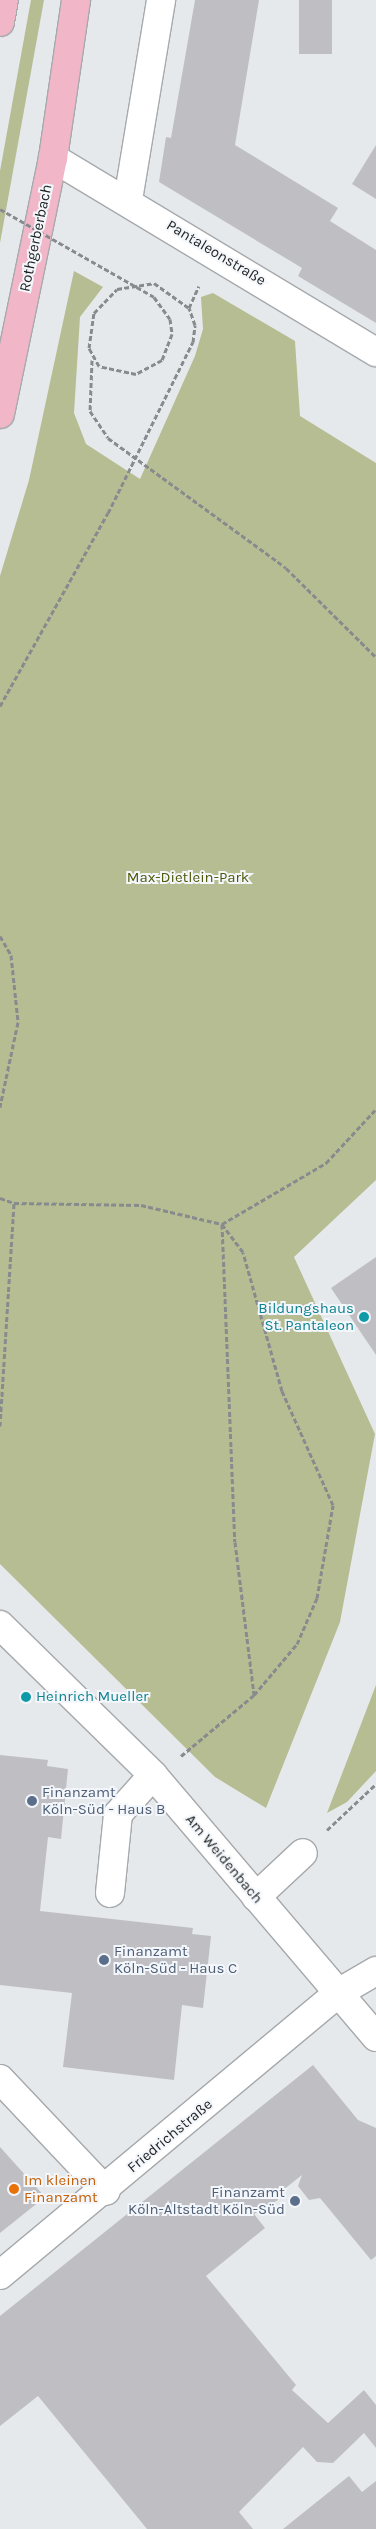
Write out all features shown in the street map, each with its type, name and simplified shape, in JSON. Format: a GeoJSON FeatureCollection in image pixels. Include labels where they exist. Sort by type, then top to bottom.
{"type":"FeatureCollection","features":[{"type":"Feature","properties":{"kind":"main road"},"geometry":{"type":"LineString","coordinates":[[0,22],[4,0]]}},
{"type":"Feature","properties":{"kind":"main road","name":"Rothgerberbach"},"geometry":{"type":"LineString","coordinates":[[0,414],[53,158],[70,61],[76,0]]}},
{"type":"Feature","properties":{"kind":"main road","name":"Rothgerberbach"},"geometry":{"type":"LineString","coordinates":[[70,61],[92,0]]}},
{"type":"Feature","properties":{"kind":"street"},"geometry":{"type":"LineString","coordinates":[[128,200],[162,0]]}},
{"type":"Feature","properties":{"kind":"street","name":"Pantaleonstraße"},"geometry":{"type":"LineString","coordinates":[[53,158],[215,251],[376,352]]}},
{"type":"Feature","properties":{"kind":"street","name":"Am Weidenbach"},"geometry":{"type":"LineString","coordinates":[[1,1628],[154,1777],[376,2037]]}},
{"type":"Feature","properties":{"kind":"street"},"geometry":{"type":"LineString","coordinates":[[110,1893],[118,1814],[154,1777]]}},
{"type":"Feature","properties":{"kind":"street"},"geometry":{"type":"LineString","coordinates":[[256,1897],[303,1853]]}},
{"type":"Feature","properties":{"kind":"street","name":"Friedrichstraße"},"geometry":{"type":"LineString","coordinates":[[0,2275],[106,2190],[338,1993],[376,1971]]}},
{"type":"Feature","properties":{"kind":"street"},"geometry":{"type":"LineString","coordinates":[[0,2079],[106,2190]]}},
{"type":"Feature","properties":{"kind":"path"},"geometry":{"type":"LineString","coordinates":[[0,209],[154,296],[170,319],[172,334],[166,355],[150,369],[122,374],[92,360]]}},
{"type":"Feature","properties":{"kind":"path"},"geometry":{"type":"LineString","coordinates":[[189,308],[215,251]]}},
{"type":"Feature","properties":{"kind":"path"},"geometry":{"type":"LineString","coordinates":[[0,706],[134,458],[193,342],[195,325],[189,308],[154,283],[117,289],[102,303],[90,325],[92,360],[90,411],[108,438],[134,458],[286,568],[376,657]]}},
{"type":"Feature","properties":{"kind":"path"},"geometry":{"type":"LineString","coordinates":[[0,936],[11,955],[18,1022],[0,1108]]}},
{"type":"Feature","properties":{"kind":"path"},"geometry":{"type":"LineString","coordinates":[[222,1224],[326,1163],[376,1109]]}},
{"type":"Feature","properties":{"kind":"path"},"geometry":{"type":"LineString","coordinates":[[0,1198],[14,1203],[141,1205],[222,1224],[242,1252],[282,1391],[333,1504],[316,1598],[298,1644],[254,1695],[154,1777]]}},
{"type":"Feature","properties":{"kind":"path"},"geometry":{"type":"LineString","coordinates":[[0,1426],[14,1203]]}},
{"type":"Feature","properties":{"kind":"path"},"geometry":{"type":"LineString","coordinates":[[222,1224],[235,1542],[254,1695]]}},
{"type":"Feature","properties":{"kind":"path"},"geometry":{"type":"LineString","coordinates":[[303,1853],[376,1784]]}},
{"type":"Feature","properties":{"kind":"green space"},"geometry":{"type":"Polygon","coordinates":[[[31,0],[44,0],[0,243],[0,171],[31,0]]]}},
{"type":"Feature","properties":{"kind":"green space","name":"Max-Dietlein-Park"},"geometry":{"type":"Polygon","coordinates":[[[74,271],[103,287],[80,317],[74,413],[86,444],[140,479],[195,356],[203,329],[201,297],[213,293],[295,341],[300,416],[376,463],[376,1180],[294,1257],[375,1434],[340,1622],[266,1808],[215,1777],[0,1564],[0,576],[29,480],[74,271]]]}},
{"type":"Feature","properties":{"kind":"green space"},"geometry":{"type":"Polygon","coordinates":[[[376,1685],[376,1771],[347,1802],[327,1813],[376,1685]]]}},
{"type":"Feature","properties":{"kind":"building"},"geometry":{"type":"Polygon","coordinates":[[[195,0],[259,0],[235,145],[338,208],[330,221],[376,250],[376,323],[298,276],[302,268],[159,182],[166,137],[171,138],[195,0]]]}},
{"type":"Feature","properties":{"kind":"building"},"geometry":{"type":"Polygon","coordinates":[[[299,0],[332,0],[332,54],[299,54],[299,0]]]}},
{"type":"Feature","properties":{"kind":"building"},"geometry":{"type":"Polygon","coordinates":[[[376,145],[376,199],[352,184],[376,145]]]}},
{"type":"Feature","properties":{"kind":"building","name":"Bildungshaus St. Pantaleon"},"geometry":{"type":"Polygon","coordinates":[[[376,1257],[376,1355],[331,1288],[376,1257]]]}},
{"type":"Feature","properties":{"kind":"building"},"geometry":{"type":"Polygon","coordinates":[[[0,1755],[48,1760],[47,1766],[68,1769],[61,1839],[48,1837],[40,1911],[193,1928],[192,1934],[211,1936],[203,2008],[182,2005],[174,2080],[63,2067],[72,1993],[0,1985],[0,1755]]]}},
{"type":"Feature","properties":{"kind":"building"},"geometry":{"type":"Polygon","coordinates":[[[313,2065],[358,2120],[376,2128],[376,2256],[371,2260],[320,2198],[309,2200],[298,2186],[302,2175],[278,2194],[278,2200],[254,2214],[265,2228],[206,2276],[296,2385],[292,2390],[328,2423],[364,2390],[376,2405],[376,2448],[364,2433],[333,2463],[317,2462],[303,2447],[239,2512],[253,2529],[147,2529],[38,2396],[0,2426],[0,2316],[313,2065]]]}},
{"type":"Feature","properties":{"kind":"building"},"geometry":{"type":"Polygon","coordinates":[[[0,2147],[45,2197],[0,2233],[0,2147]]]}},
{"type":"Feature","properties":{"kind":"building"},"geometry":{"type":"Polygon","coordinates":[[[349,2476],[362,2492],[376,2481],[376,2529],[283,2529],[349,2476]]]}},
{"type":"Feature","properties":{"kind":"place","name":"Bildungshaus St. Pantaleon"},"geometry":{"type":"Point","coordinates":[364,1317]}},
{"type":"Feature","properties":{"kind":"place","name":"Heinrich Mueller"},"geometry":{"type":"Point","coordinates":[26,1697]}},
{"type":"Feature","properties":{"kind":"place","name":"Finanzamt Köln-Süd - Haus B"},"geometry":{"type":"Point","coordinates":[32,1801]}},
{"type":"Feature","properties":{"kind":"place","name":"Finanzamt Köln-Süd - Haus C"},"geometry":{"type":"Point","coordinates":[104,1960]}},
{"type":"Feature","properties":{"kind":"place","name":"Im kleinen Finanzamt"},"geometry":{"type":"Point","coordinates":[14,2189]}},
{"type":"Feature","properties":{"kind":"place","name":"Finanzamt Köln-Altstadt Köln-Süd"},"geometry":{"type":"Point","coordinates":[295,2201]}}]}
